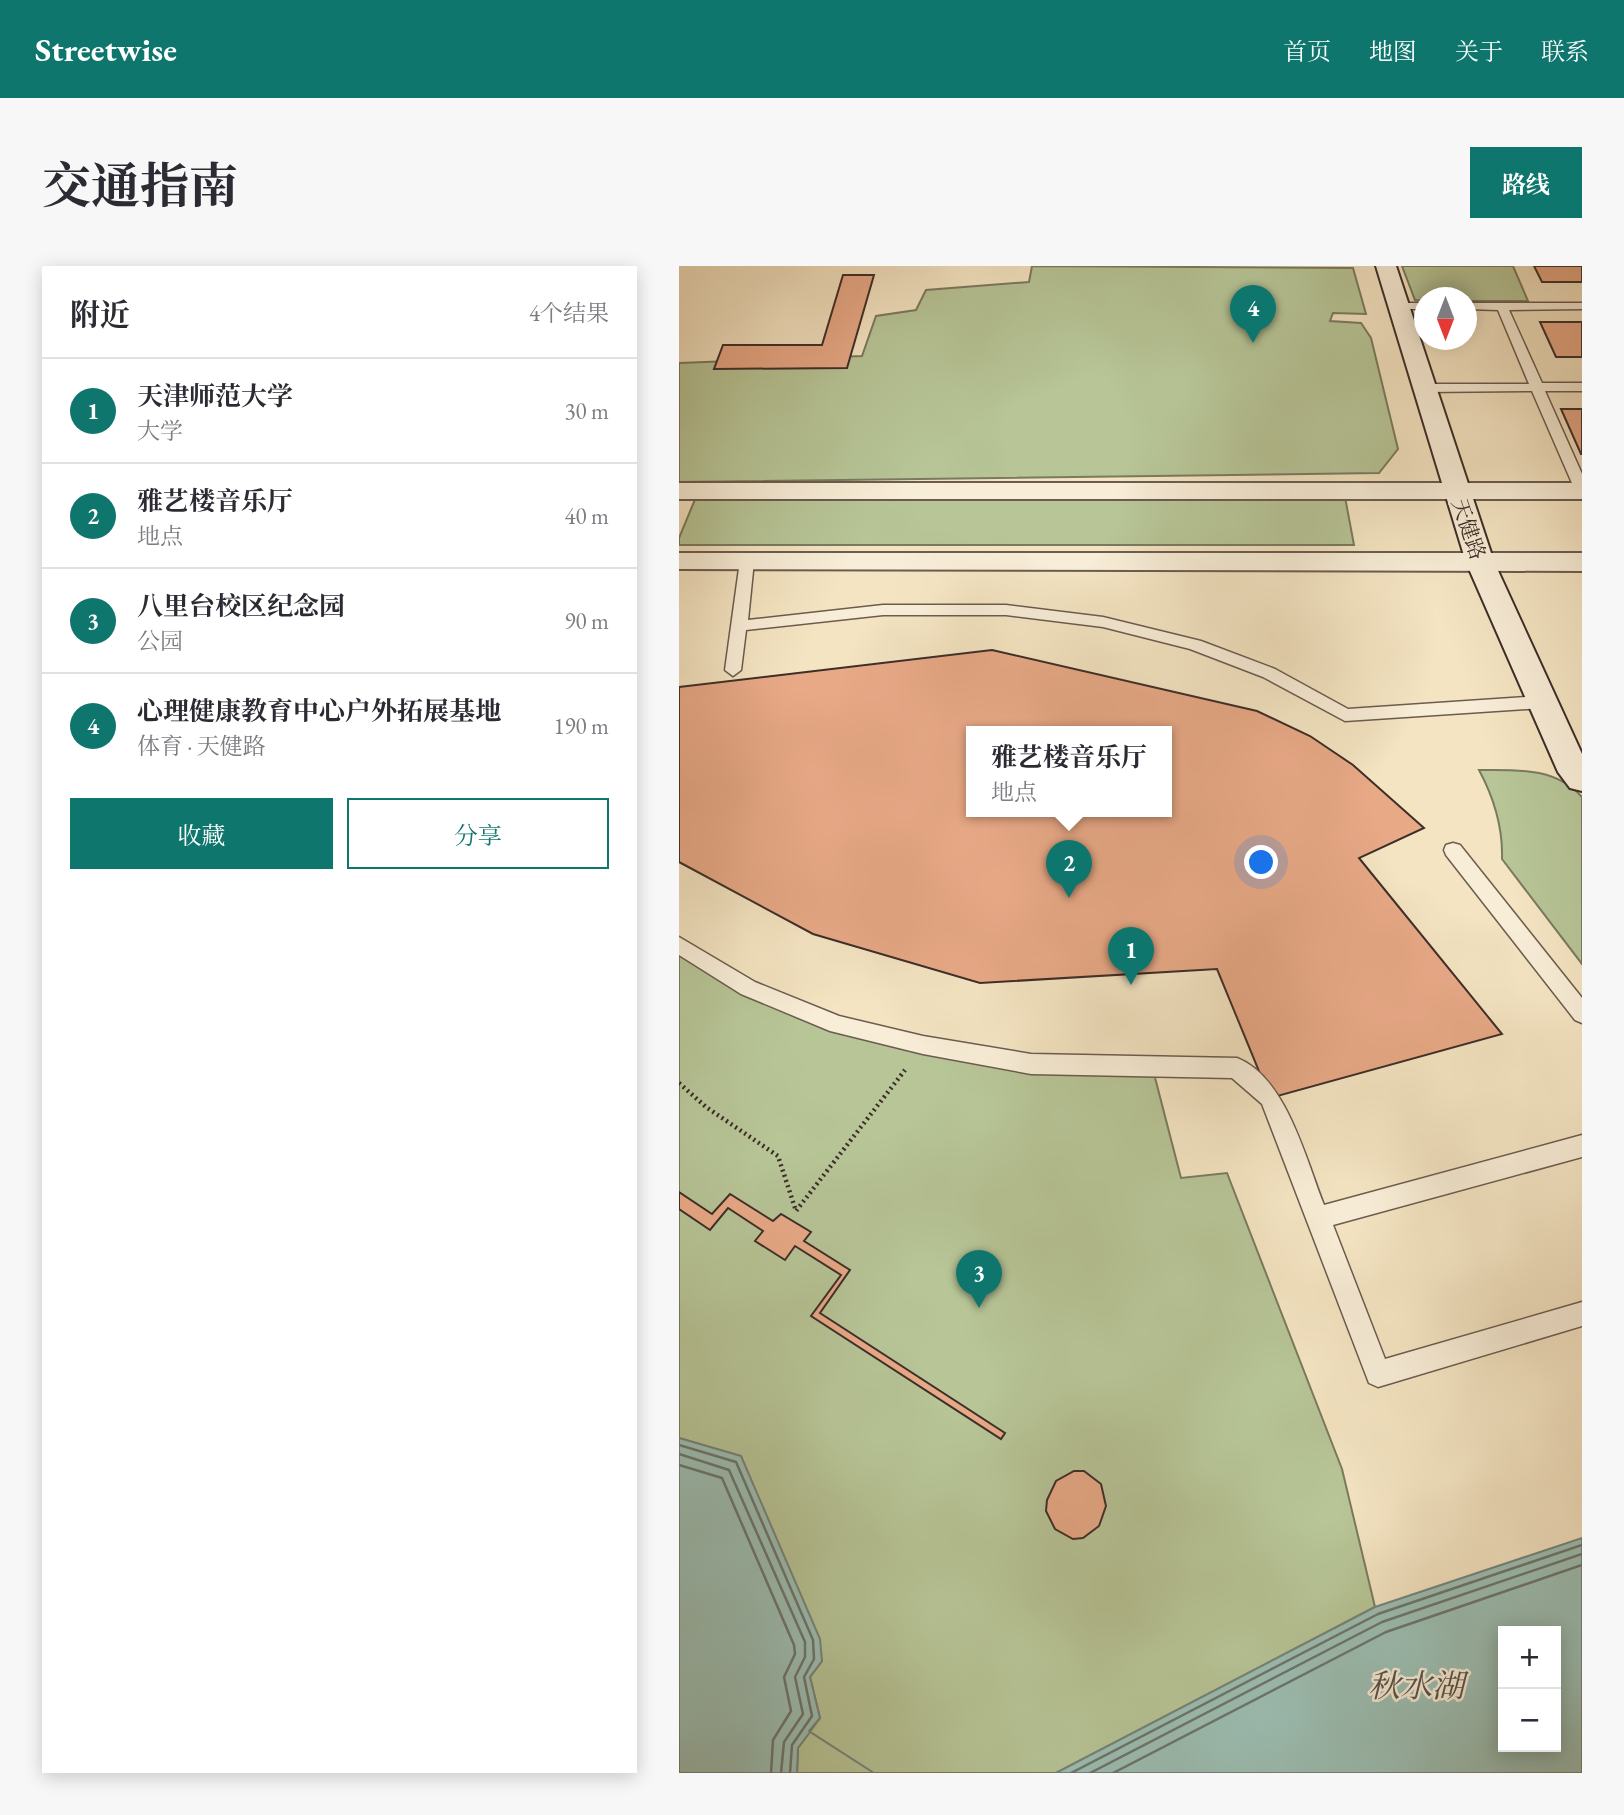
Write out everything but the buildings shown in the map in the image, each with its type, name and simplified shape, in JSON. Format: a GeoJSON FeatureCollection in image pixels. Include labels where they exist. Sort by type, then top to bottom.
{"type":"FeatureCollection","features":[{"type":"Feature","properties":{"kind":"street","name":"天健路"},"geometry":{"type":"LineString","coordinates":[[1386,266],[1412,306],[1424,388],[1481,562],[1574,772],[1582,779]]}},
{"type":"Feature","properties":{"kind":"street"},"geometry":{"type":"LineString","coordinates":[[681,495],[1582,490]]}},
{"type":"Feature","properties":{"kind":"street"},"geometry":{"type":"LineString","coordinates":[[679,561],[1582,562]]}},
{"type":"Feature","properties":{"kind":"lane"},"geometry":{"type":"LineString","coordinates":[[1477,306],[1582,306]]}},
{"type":"Feature","properties":{"kind":"lane"},"geometry":{"type":"LineString","coordinates":[[1502,307],[1582,490]]}},
{"type":"Feature","properties":{"kind":"lane"},"geometry":{"type":"LineString","coordinates":[[1424,388],[1582,387]]}},
{"type":"Feature","properties":{"kind":"lane"},"geometry":{"type":"LineString","coordinates":[[733,670],[747,561]]}},
{"type":"Feature","properties":{"kind":"lane"},"geometry":{"type":"LineString","coordinates":[[739,626],[883,610],[1006,610],[1103,622],[1195,645],[1269,673],[1345,715],[1542,702]]}},
{"type":"Feature","properties":{"kind":"lane"},"geometry":{"type":"LineString","coordinates":[[1453,850],[1582,1014]]}},
{"type":"Feature","properties":{"kind":"lane"},"geometry":{"type":"LineString","coordinates":[[679,945],[748,988],[837,1025],[923,1045],[1031,1064],[1237,1068],[1270,1098],[1378,1374],[1582,1314]]}},
{"type":"Feature","properties":{"kind":"lane"},"geometry":{"type":"LineString","coordinates":[[1318,1218],[1582,1146]]}},
{"type":"Feature","properties":{"kind":"path"},"geometry":{"type":"LineString","coordinates":[[679,1083],[706,1107],[778,1156],[796,1211],[882,1104],[923,1045]]}},
{"type":"Feature","properties":{"kind":"green space"},"geometry":{"type":"Polygon","coordinates":[[[1032,266],[1353,268],[1366,314],[1333,313],[1330,321],[1361,323],[1371,338],[1398,449],[1379,473],[679,482],[679,363],[862,356],[876,316],[916,310],[926,290],[1029,282],[1032,266]]]}},
{"type":"Feature","properties":{"kind":"green space"},"geometry":{"type":"Polygon","coordinates":[[[1402,266],[1513,266],[1528,301],[1477,301],[1477,287],[1414,287],[1414,297],[1402,266]]]}},
{"type":"Feature","properties":{"kind":"green space"},"geometry":{"type":"Polygon","coordinates":[[[696,497],[1345,497],[1354,545],[679,545],[679,538],[696,497]]]}},
{"type":"Feature","properties":{"kind":"green space"},"geometry":{"type":"Polygon","coordinates":[[[1479,770],[1548,775],[1571,787],[1582,797],[1582,964],[1502,859],[1497,813],[1479,770]]]}},
{"type":"Feature","properties":{"kind":"green space"},"geometry":{"type":"Polygon","coordinates":[[[679,945],[748,988],[923,1045],[1152,1066],[1181,1178],[1227,1173],[1342,1469],[1375,1607],[1056,1773],[797,1773],[798,1748],[820,1718],[810,1677],[822,1661],[741,1456],[679,1438],[679,945]]]}},
{"type":"Feature","properties":{"kind":"water"},"geometry":{"type":"Polygon","coordinates":[[[679,1438],[741,1456],[820,1639],[822,1661],[810,1677],[820,1718],[809,1731],[874,1773],[810,1732],[798,1748],[797,1773],[679,1773],[679,1438]]]}},
{"type":"Feature","properties":{"kind":"water","name":"秋水湖"},"geometry":{"type":"Polygon","coordinates":[[[1582,1538],[1582,1773],[1056,1773],[1375,1607],[1582,1538]]]}},
{"type":"Feature","properties":{"kind":"place","name":"心理健康教育中心户外拓展基地"},"geometry":{"type":"Point","coordinates":[1253,343]}},
{"type":"Feature","properties":{"kind":"place","name":"雅艺楼音乐厅"},"geometry":{"type":"Point","coordinates":[1069,898]}},
{"type":"Feature","properties":{"kind":"place","name":"天津师范大学"},"geometry":{"type":"Point","coordinates":[1131,985]}},
{"type":"Feature","properties":{"kind":"place","name":"八里台校区纪念园"},"geometry":{"type":"Point","coordinates":[979,1308]}}]}
